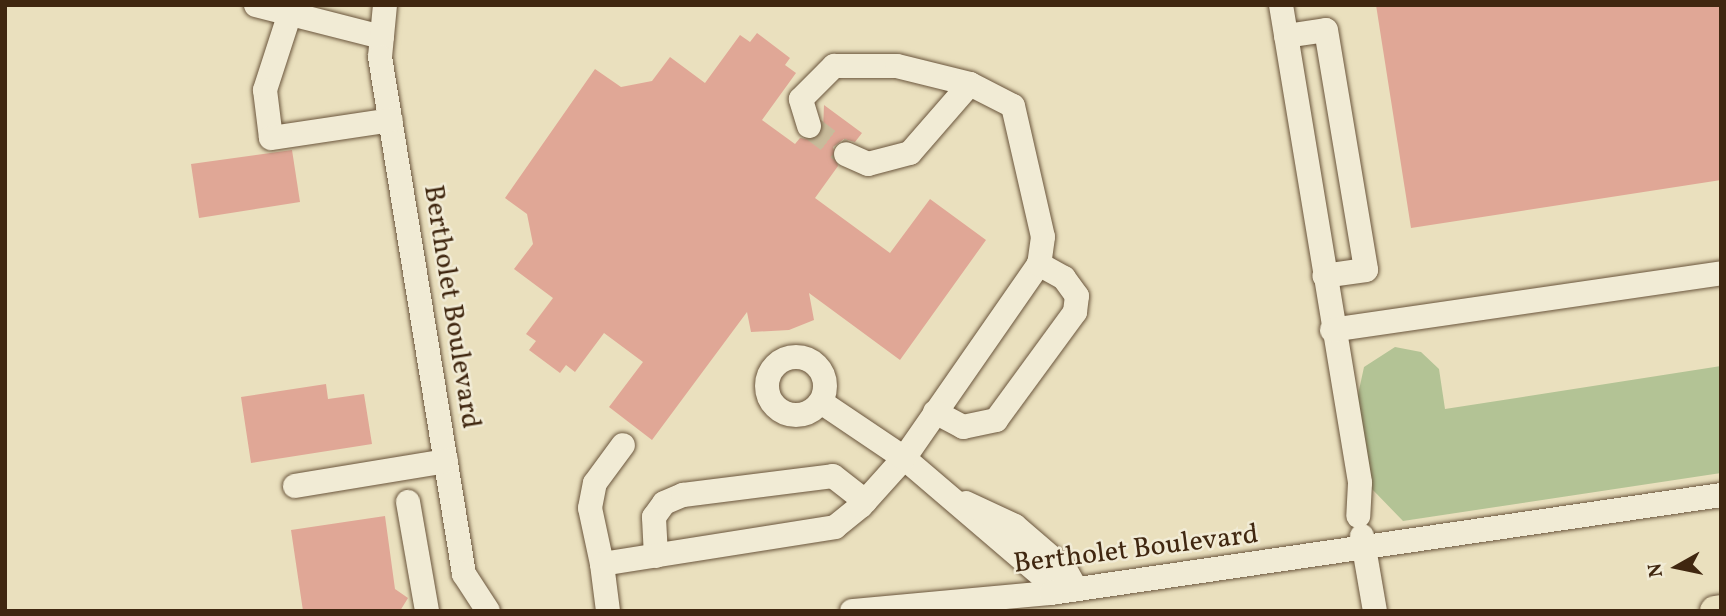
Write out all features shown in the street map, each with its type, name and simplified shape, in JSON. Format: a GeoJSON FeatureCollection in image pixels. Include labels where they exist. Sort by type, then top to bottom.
{"type":"FeatureCollection","features":[{"type":"Feature","properties":{"kind":"main road"},"geometry":{"type":"LineString","coordinates":[[1715,611],[1721,610]]}},
{"type":"Feature","properties":{"kind":"street"},"geometry":{"type":"LineString","coordinates":[[256,5],[289,16],[382,37]]}},
{"type":"Feature","properties":{"kind":"street","name":"Bertholet Boulevard"},"geometry":{"type":"LineString","coordinates":[[385,5],[382,37],[391,120],[464,574],[484,610]]}},
{"type":"Feature","properties":{"kind":"street"},"geometry":{"type":"LineString","coordinates":[[1280,5],[1332,330],[1338,377],[1332,402],[1344,485],[1358,516],[1375,611]]}},
{"type":"Feature","properties":{"kind":"street"},"geometry":{"type":"LineString","coordinates":[[289,16],[265,90],[271,138],[391,120]]}},
{"type":"Feature","properties":{"kind":"street"},"geometry":{"type":"LineString","coordinates":[[1286,36],[1326,30],[1366,270],[1324,276]]}},
{"type":"Feature","properties":{"kind":"street"},"geometry":{"type":"LineString","coordinates":[[602,564],[835,527],[866,501],[904,458],[1039,264],[1042,237],[1013,106],[970,84],[897,66],[834,66],[800,99],[809,126]]}},
{"type":"Feature","properties":{"kind":"street"},"geometry":{"type":"LineString","coordinates":[[846,154],[868,164],[910,153],[970,84]]}},
{"type":"Feature","properties":{"kind":"street"},"geometry":{"type":"LineString","coordinates":[[935,412],[963,427],[996,420],[1075,312],[1077,296],[1065,278],[1039,264]]}},
{"type":"Feature","properties":{"kind":"street"},"geometry":{"type":"LineString","coordinates":[[1332,330],[1721,273]]}},
{"type":"Feature","properties":{"kind":"street"},"geometry":{"type":"LineString","coordinates":[[821,402],[904,458],[1048,581],[1064,591]]}},
{"type":"Feature","properties":{"kind":"street"},"geometry":{"type":"LineString","coordinates":[[608,611],[602,564],[590,508],[595,482],[623,444]]}},
{"type":"Feature","properties":{"kind":"street"},"geometry":{"type":"LineString","coordinates":[[295,486],[446,461]]}},
{"type":"Feature","properties":{"kind":"street"},"geometry":{"type":"LineString","coordinates":[[656,556],[654,517],[664,503],[683,495],[833,476],[866,501]]}},
{"type":"Feature","properties":{"kind":"street","name":"Bertholet Boulevard"},"geometry":{"type":"LineString","coordinates":[[852,611],[1064,591],[1721,495]]}},
{"type":"Feature","properties":{"kind":"street"},"geometry":{"type":"LineString","coordinates":[[408,502],[427,611]]}},
{"type":"Feature","properties":{"kind":"green space"},"geometry":{"type":"Polygon","coordinates":[[[1395,347],[1421,352],[1439,369],[1445,409],[1721,366],[1721,473],[1403,521],[1371,488],[1356,404],[1364,367],[1395,347]]]}},
{"type":"Feature","properties":{"kind":"building"},"geometry":{"type":"Polygon","coordinates":[[[1376,5],[1721,5],[1721,180],[1411,228],[1376,5]]]}},
{"type":"Feature","properties":{"kind":"building"},"geometry":{"type":"Polygon","coordinates":[[[757,33],[790,58],[785,65],[796,73],[762,120],[795,144],[800,138],[813,140],[823,130],[824,105],[862,133],[855,142],[844,139],[833,147],[838,166],[815,198],[890,253],[930,199],[986,240],[900,360],[809,293],[814,320],[789,330],[751,332],[747,312],[652,440],[609,407],[643,362],[604,333],[575,372],[566,365],[560,373],[529,350],[536,341],[526,334],[553,298],[514,269],[533,244],[527,214],[505,198],[595,69],[621,87],[652,81],[670,57],[705,83],[740,35],[750,42],[757,33]]]}},
{"type":"Feature","properties":{"kind":"building"},"geometry":{"type":"Polygon","coordinates":[[[292,150],[300,202],[199,218],[191,164],[292,150]]]}},
{"type":"Feature","properties":{"kind":"building"},"geometry":{"type":"Polygon","coordinates":[[[326,384],[328,399],[364,394],[372,444],[251,463],[241,397],[326,384]]]}},
{"type":"Feature","properties":{"kind":"building"},"geometry":{"type":"Polygon","coordinates":[[[385,516],[395,589],[408,598],[400,611],[303,611],[291,530],[385,516]]]}},
{"type":"Feature","properties":{"kind":"tunnel"},"geometry":{"type":"LineString","coordinates":[[809,126],[846,154]]}}]}
